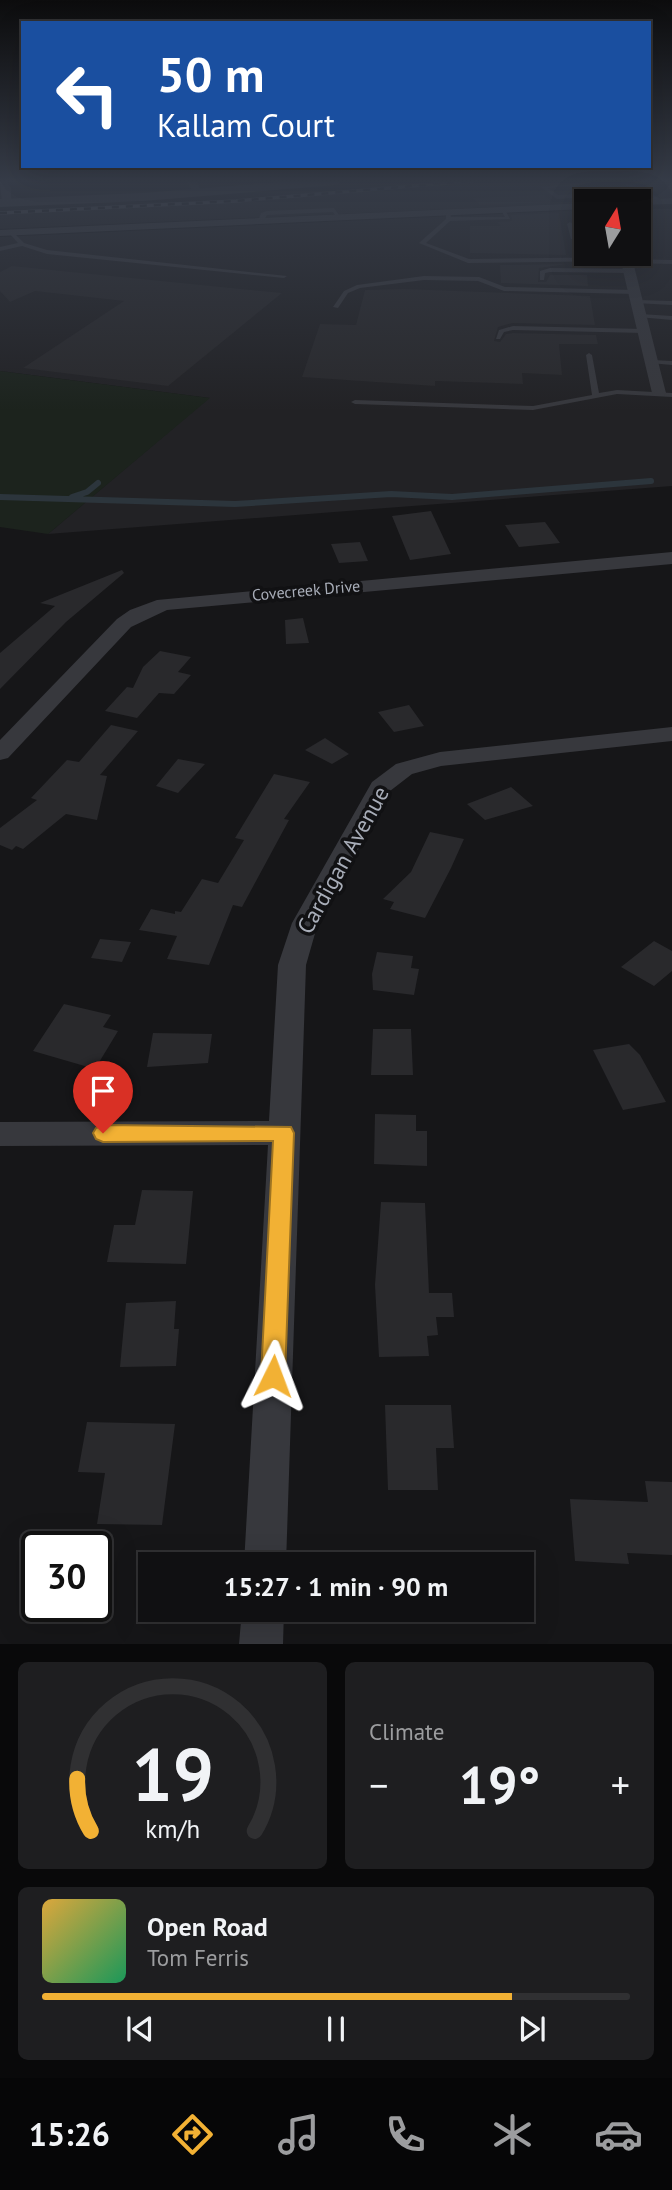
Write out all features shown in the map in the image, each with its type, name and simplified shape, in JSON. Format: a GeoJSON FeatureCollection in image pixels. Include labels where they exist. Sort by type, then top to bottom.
{"type":"FeatureCollection","features":[{"type":"Feature","properties":{"kind":"street"},"geometry":{"type":"LineString","coordinates":[[628,266],[652,362],[665,391]]}},
{"type":"Feature","properties":{"kind":"street","name":"Covecreek Drive"},"geometry":{"type":"LineString","coordinates":[[0,754],[124,623],[145,610],[163,604],[672,558]]}},
{"type":"Feature","properties":{"kind":"street","name":"Cardigan Avenue"},"geometry":{"type":"LineString","coordinates":[[266,1552],[294,951],[305,923],[387,780],[404,769],[440,759],[672,734]]}},
{"type":"Feature","properties":{"kind":"street"},"geometry":{"type":"LineString","coordinates":[[0,1134],[284,1133]]}},
{"type":"Feature","properties":{"kind":"street"},"geometry":{"type":"LineString","coordinates":[[261,1644],[262,1622]]}},
{"type":"Feature","properties":{"kind":"lane"},"geometry":{"type":"LineString","coordinates":[[103,258],[284,276]]}},
{"type":"Feature","properties":{"kind":"lane"},"geometry":{"type":"LineString","coordinates":[[454,258],[468,261],[573,260]]}},
{"type":"Feature","properties":{"kind":"lane"},"geometry":{"type":"LineString","coordinates":[[651,262],[672,262]]}},
{"type":"Feature","properties":{"kind":"lane"},"geometry":{"type":"LineString","coordinates":[[542,279],[542,272],[584,266]]}},
{"type":"Feature","properties":{"kind":"lane"},"geometry":{"type":"LineString","coordinates":[[336,307],[346,292],[383,281],[479,279],[504,289],[637,303],[672,303]]}},
{"type":"Feature","properties":{"kind":"lane"},"geometry":{"type":"LineString","coordinates":[[637,303],[672,318]]}},
{"type":"Feature","properties":{"kind":"lane"},"geometry":{"type":"LineString","coordinates":[[498,338],[500,331],[513,328],[644,331]]}},
{"type":"Feature","properties":{"kind":"lane"},"geometry":{"type":"LineString","coordinates":[[589,355],[596,396]]}},
{"type":"Feature","properties":{"kind":"lane"},"geometry":{"type":"LineString","coordinates":[[652,362],[672,363]]}},
{"type":"Feature","properties":{"kind":"lane"},"geometry":{"type":"LineString","coordinates":[[355,402],[533,408],[617,392],[665,391]]}},
{"type":"Feature","properties":{"kind":"shaded area"},"geometry":{"type":"Polygon","coordinates":[[[0,258],[574,258],[574,266],[651,266],[651,258],[672,258],[672,486],[48,534],[209,398],[0,371],[0,258]]]}},
{"type":"Feature","properties":{"kind":"shaded area"},"geometry":{"type":"Polygon","coordinates":[[[0,371],[210,398],[48,534],[0,527],[0,371]]]}},
{"type":"Feature","properties":{"kind":"building"},"geometry":{"type":"Polygon","coordinates":[[[567,264],[539,268],[538,282],[546,282],[550,275],[587,275],[588,286],[501,283],[500,265],[567,264]]]}},
{"type":"Feature","properties":{"kind":"building"},"geometry":{"type":"Polygon","coordinates":[[[12,266],[282,293],[168,386],[23,368],[124,301],[35,291],[10,302],[0,291],[0,272],[12,266]]]}},
{"type":"Feature","properties":{"kind":"building"},"geometry":{"type":"Polygon","coordinates":[[[365,290],[590,296],[595,325],[512,323],[498,327],[494,341],[500,342],[506,334],[513,333],[596,335],[598,344],[559,344],[562,375],[522,373],[523,384],[435,381],[435,386],[302,377],[320,324],[356,325],[365,290]]]}},
{"type":"Feature","properties":{"kind":"building"},"geometry":{"type":"Polygon","coordinates":[[[431,511],[451,554],[410,560],[392,516],[431,511]]]}},
{"type":"Feature","properties":{"kind":"building"},"geometry":{"type":"Polygon","coordinates":[[[545,522],[560,543],[519,547],[505,525],[545,522]]]}},
{"type":"Feature","properties":{"kind":"building"},"geometry":{"type":"Polygon","coordinates":[[[360,542],[368,561],[339,563],[331,544],[360,542]]]}},
{"type":"Feature","properties":{"kind":"building"},"geometry":{"type":"Polygon","coordinates":[[[122,570],[124,573],[66,622],[0,689],[0,653],[55,606],[40,603],[122,570]]]}},
{"type":"Feature","properties":{"kind":"building"},"geometry":{"type":"Polygon","coordinates":[[[303,618],[309,643],[286,644],[285,620],[303,618]]]}},
{"type":"Feature","properties":{"kind":"building"},"geometry":{"type":"Polygon","coordinates":[[[160,651],[191,657],[178,672],[191,675],[174,694],[159,693],[137,718],[105,711],[127,687],[133,688],[143,667],[160,651]]]}},
{"type":"Feature","properties":{"kind":"building"},"geometry":{"type":"Polygon","coordinates":[[[409,705],[424,726],[394,732],[378,712],[409,705]]]}},
{"type":"Feature","properties":{"kind":"building"},"geometry":{"type":"Polygon","coordinates":[[[111,725],[138,731],[100,775],[107,776],[97,820],[66,814],[23,849],[16,846],[12,850],[0,845],[0,828],[37,800],[31,798],[67,760],[79,762],[111,725]]]}},
{"type":"Feature","properties":{"kind":"building"},"geometry":{"type":"Polygon","coordinates":[[[325,738],[349,754],[332,764],[305,750],[325,738]]]}},
{"type":"Feature","properties":{"kind":"building"},"geometry":{"type":"Polygon","coordinates":[[[178,759],[205,764],[178,793],[156,786],[178,759]]]}},
{"type":"Feature","properties":{"kind":"building"},"geometry":{"type":"Polygon","coordinates":[[[274,774],[310,782],[284,819],[289,820],[242,907],[233,905],[209,965],[167,959],[177,936],[139,930],[151,909],[175,914],[175,911],[181,912],[202,879],[218,883],[244,840],[235,838],[274,774]]]}},
{"type":"Feature","properties":{"kind":"building"},"geometry":{"type":"Polygon","coordinates":[[[511,787],[533,806],[485,820],[467,804],[511,787]]]}},
{"type":"Feature","properties":{"kind":"building"},"geometry":{"type":"Polygon","coordinates":[[[430,832],[464,839],[451,868],[425,918],[390,909],[394,902],[383,899],[411,872],[430,832]]]}},
{"type":"Feature","properties":{"kind":"building"},"geometry":{"type":"Polygon","coordinates":[[[100,939],[131,942],[122,962],[91,958],[100,939]]]}},
{"type":"Feature","properties":{"kind":"building"},"geometry":{"type":"Polygon","coordinates":[[[654,941],[672,951],[672,971],[654,986],[621,967],[654,941]]]}},
{"type":"Feature","properties":{"kind":"building"},"geometry":{"type":"Polygon","coordinates":[[[377,952],[413,956],[411,968],[419,969],[414,995],[373,990],[372,974],[377,952]]]}},
{"type":"Feature","properties":{"kind":"building"},"geometry":{"type":"Polygon","coordinates":[[[64,1004],[111,1015],[103,1027],[118,1031],[95,1069],[33,1051],[64,1004]]]}},
{"type":"Feature","properties":{"kind":"building"},"geometry":{"type":"Polygon","coordinates":[[[373,1029],[411,1029],[413,1075],[371,1075],[373,1029]]]}},
{"type":"Feature","properties":{"kind":"building"},"geometry":{"type":"Polygon","coordinates":[[[153,1033],[212,1034],[208,1063],[147,1067],[153,1033]]]}},
{"type":"Feature","properties":{"kind":"building"},"geometry":{"type":"Polygon","coordinates":[[[629,1044],[640,1055],[666,1102],[623,1110],[593,1050],[629,1044]]]}},
{"type":"Feature","properties":{"kind":"building"},"geometry":{"type":"Polygon","coordinates":[[[375,1114],[416,1115],[416,1131],[427,1131],[427,1166],[374,1164],[375,1114]]]}},
{"type":"Feature","properties":{"kind":"building"},"geometry":{"type":"Polygon","coordinates":[[[142,1190],[193,1191],[186,1264],[107,1262],[114,1225],[135,1225],[142,1190]]]}},
{"type":"Feature","properties":{"kind":"building"},"geometry":{"type":"Polygon","coordinates":[[[381,1202],[425,1203],[429,1293],[452,1293],[454,1317],[436,1317],[438,1335],[427,1336],[429,1356],[379,1357],[375,1285],[381,1202]]]}},
{"type":"Feature","properties":{"kind":"building"},"geometry":{"type":"Polygon","coordinates":[[[176,1301],[174,1329],[179,1329],[176,1366],[120,1367],[126,1303],[176,1301]]]}},
{"type":"Feature","properties":{"kind":"building"},"geometry":{"type":"Polygon","coordinates":[[[385,1405],[451,1405],[454,1448],[436,1448],[438,1490],[388,1490],[385,1405]]]}},
{"type":"Feature","properties":{"kind":"building"},"geometry":{"type":"Polygon","coordinates":[[[87,1422],[175,1424],[162,1525],[97,1524],[105,1473],[78,1472],[87,1422]]]}},
{"type":"Feature","properties":{"kind":"building"},"geometry":{"type":"Polygon","coordinates":[[[645,1481],[672,1482],[672,1555],[627,1553],[629,1564],[575,1561],[570,1499],[648,1502],[645,1481]]]}},
{"type":"Feature","properties":{"kind":"waterway"},"geometry":{"type":"LineString","coordinates":[[0,497],[235,504],[391,494],[452,497],[651,481]]}},
{"type":"Feature","properties":{"kind":"waterway"},"geometry":{"type":"LineString","coordinates":[[72,497],[87,492],[98,483]]}},
{"type":"Feature","properties":{"kind":"route"},"geometry":{"type":"LineString","coordinates":[[103,1133],[284,1133],[273,1376]]}}]}
